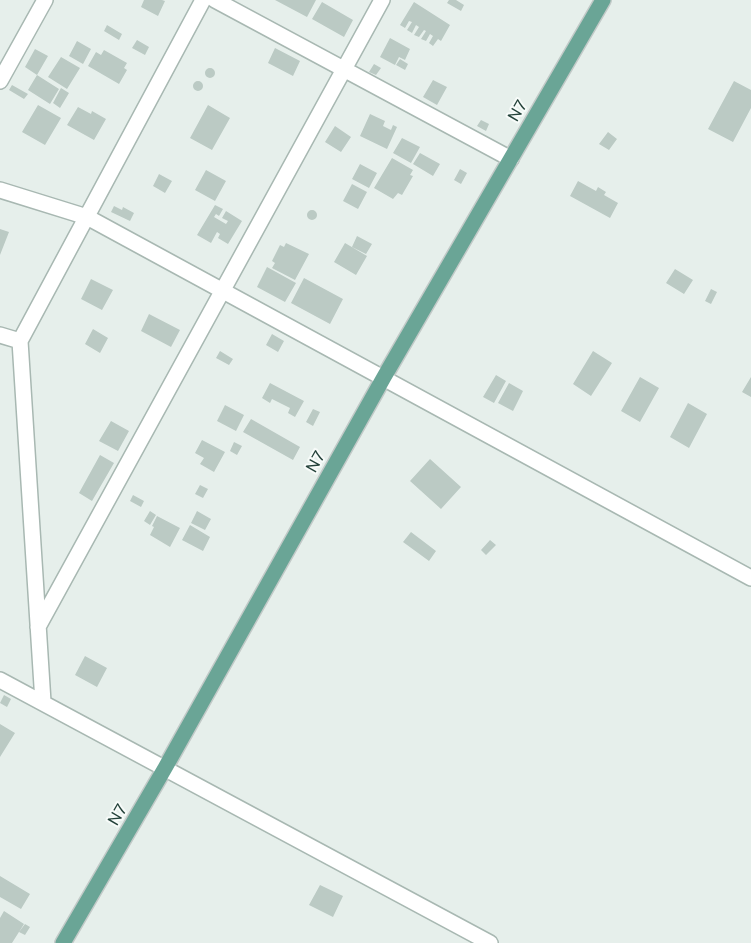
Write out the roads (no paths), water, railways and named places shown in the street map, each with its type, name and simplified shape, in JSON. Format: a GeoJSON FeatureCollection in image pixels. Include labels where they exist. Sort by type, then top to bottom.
{"type":"FeatureCollection","features":[{"type":"Feature","properties":{"kind":"main road","name":"N7"},"geometry":{"type":"LineString","coordinates":[[64,943],[165,768],[384,377],[603,0]]}},
{"type":"Feature","properties":{"kind":"street"},"geometry":{"type":"LineString","coordinates":[[0,82],[45,0]]}},
{"type":"Feature","properties":{"kind":"street"},"geometry":{"type":"LineString","coordinates":[[43,702],[20,341],[203,0]]}},
{"type":"Feature","properties":{"kind":"street"},"geometry":{"type":"LineString","coordinates":[[215,0],[510,159]]}},
{"type":"Feature","properties":{"kind":"street"},"geometry":{"type":"LineString","coordinates":[[38,627],[382,0]]}},
{"type":"Feature","properties":{"kind":"street"},"geometry":{"type":"LineString","coordinates":[[0,190],[87,217],[751,578]]}},
{"type":"Feature","properties":{"kind":"street"},"geometry":{"type":"LineString","coordinates":[[0,335],[20,341]]}},
{"type":"Feature","properties":{"kind":"street"},"geometry":{"type":"LineString","coordinates":[[0,680],[490,943]]}}]}
